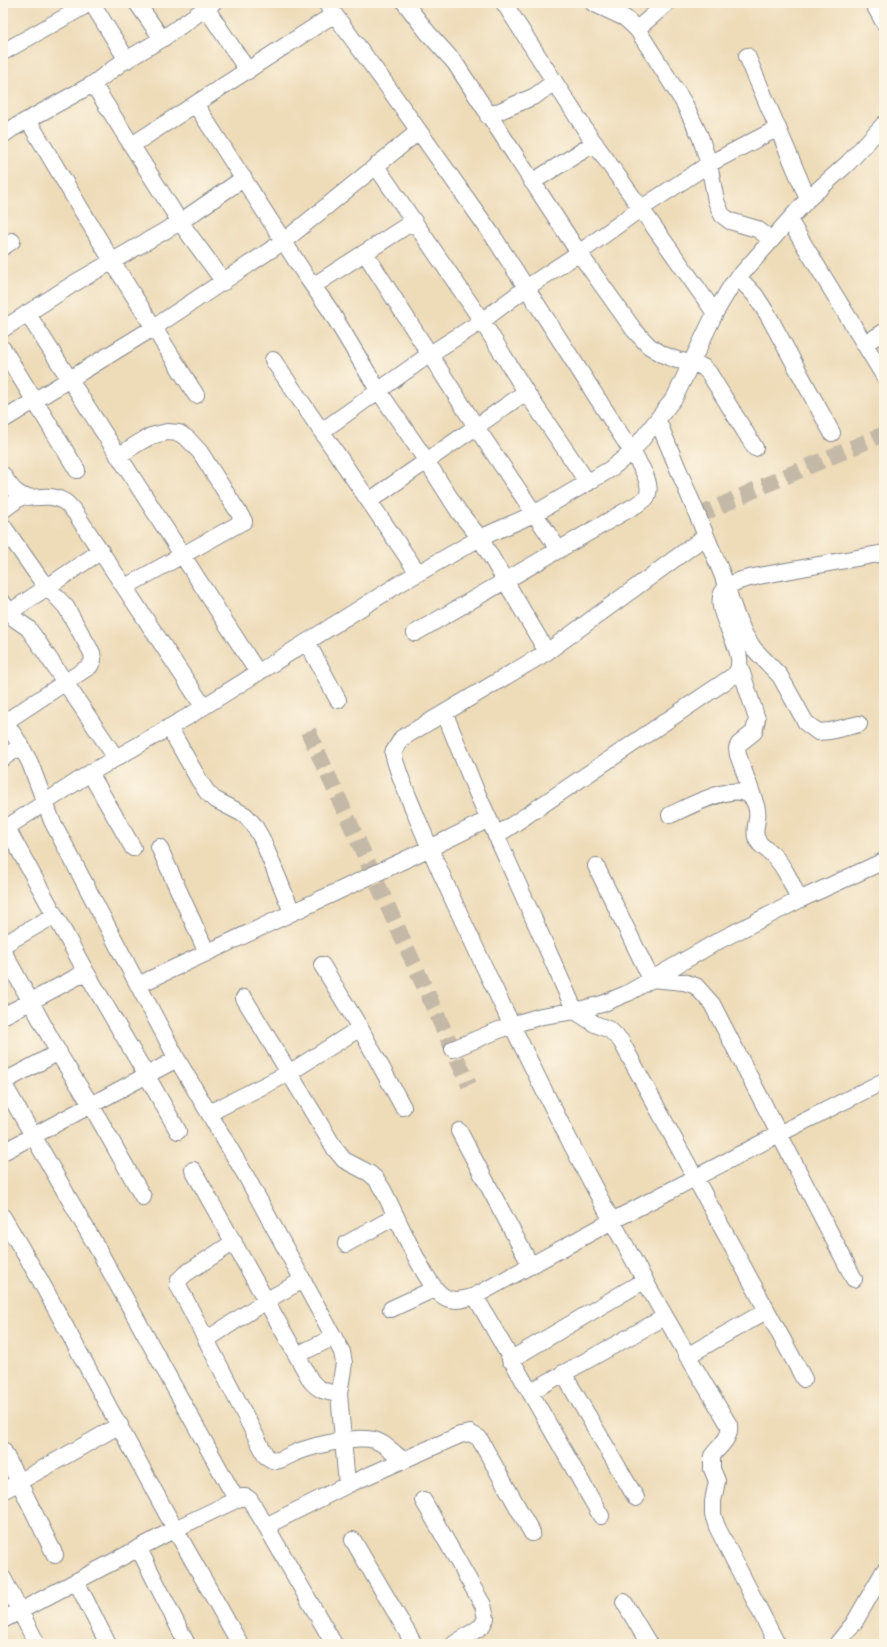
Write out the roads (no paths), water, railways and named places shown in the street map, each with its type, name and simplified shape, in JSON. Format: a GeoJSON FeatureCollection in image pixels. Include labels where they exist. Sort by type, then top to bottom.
{"type":"FeatureCollection","features":[{"type":"Feature","properties":{"kind":"street"},"geometry":{"type":"LineString","coordinates":[[3,52],[91,3],[127,60]]}},
{"type":"Feature","properties":{"kind":"street"},"geometry":{"type":"LineString","coordinates":[[137,3],[162,39]]}},
{"type":"Feature","properties":{"kind":"street"},"geometry":{"type":"LineString","coordinates":[[405,3],[428,33],[455,63],[532,182],[634,330],[649,346],[664,355],[677,360],[692,362],[703,367],[709,373],[755,448]]}},
{"type":"Feature","properties":{"kind":"street"},"geometry":{"type":"LineString","coordinates":[[504,3],[595,143],[640,209],[715,313]]}},
{"type":"Feature","properties":{"kind":"street"},"geometry":{"type":"LineString","coordinates":[[593,3],[625,18],[637,29],[684,103],[700,136],[709,164],[716,201],[722,215],[730,221],[757,229],[771,239]]}},
{"type":"Feature","properties":{"kind":"street"},"geometry":{"type":"LineString","coordinates":[[637,29],[666,3]]}},
{"type":"Feature","properties":{"kind":"street"},"geometry":{"type":"LineString","coordinates":[[873,3],[884,23]]}},
{"type":"Feature","properties":{"kind":"street"},"geometry":{"type":"LineString","coordinates":[[5,128],[28,120],[93,84],[210,6],[248,70]]}},
{"type":"Feature","properties":{"kind":"street"},"geometry":{"type":"LineString","coordinates":[[132,145],[248,70],[330,9],[493,236],[648,478],[649,491],[646,498],[415,633]]}},
{"type":"Feature","properties":{"kind":"street"},"geometry":{"type":"LineString","coordinates":[[747,56],[808,199]]}},
{"type":"Feature","properties":{"kind":"street"},"geometry":{"type":"LineString","coordinates":[[488,116],[535,96],[554,82]]}},
{"type":"Feature","properties":{"kind":"street"},"geometry":{"type":"LineString","coordinates":[[93,84],[180,222],[224,282]]}},
{"type":"Feature","properties":{"kind":"street"},"geometry":{"type":"LineString","coordinates":[[196,105],[330,310],[378,390],[427,461],[459,512],[480,538],[547,652]]}},
{"type":"Feature","properties":{"kind":"street"},"geometry":{"type":"LineString","coordinates":[[28,120],[112,261],[196,395]]}},
{"type":"Feature","properties":{"kind":"street"},"geometry":{"type":"LineString","coordinates":[[178,1131],[5,829],[90,773],[204,706],[418,573],[480,538],[534,514],[609,470],[632,452],[658,421],[675,397],[715,313],[731,286],[808,199],[848,163],[884,124]]}},
{"type":"Feature","properties":{"kind":"street"},"geometry":{"type":"LineString","coordinates":[[322,431],[378,390],[430,354],[482,321],[526,288],[640,209],[709,164],[778,128]]}},
{"type":"Feature","properties":{"kind":"street"},"geometry":{"type":"LineString","coordinates":[[3,420],[153,328],[284,241],[419,131]]}},
{"type":"Feature","properties":{"kind":"street"},"geometry":{"type":"LineString","coordinates":[[532,182],[595,143]]}},
{"type":"Feature","properties":{"kind":"street"},"geometry":{"type":"LineString","coordinates":[[376,166],[482,321],[526,392],[588,483]]}},
{"type":"Feature","properties":{"kind":"street"},"geometry":{"type":"LineString","coordinates":[[3,329],[112,261],[180,222],[244,178]]}},
{"type":"Feature","properties":{"kind":"street"},"geometry":{"type":"LineString","coordinates":[[789,220],[884,376]]}},
{"type":"Feature","properties":{"kind":"street"},"geometry":{"type":"LineString","coordinates":[[313,286],[414,221]]}},
{"type":"Feature","properties":{"kind":"street"},"geometry":{"type":"LineString","coordinates":[[365,253],[476,427],[559,550]]}},
{"type":"Feature","properties":{"kind":"street"},"geometry":{"type":"LineString","coordinates":[[738,277],[755,295],[768,314],[832,433]]}},
{"type":"Feature","properties":{"kind":"street"},"geometry":{"type":"LineString","coordinates":[[27,313],[68,380],[258,673]]}},
{"type":"Feature","properties":{"kind":"street"},"geometry":{"type":"LineString","coordinates":[[864,344],[884,332]]}},
{"type":"Feature","properties":{"kind":"street"},"geometry":{"type":"LineString","coordinates":[[3,349],[77,470]]}},
{"type":"Feature","properties":{"kind":"street"},"geometry":{"type":"LineString","coordinates":[[273,360],[418,573]]}},
{"type":"Feature","properties":{"kind":"street"},"geometry":{"type":"LineString","coordinates":[[369,501],[526,392]]}},
{"type":"Feature","properties":{"kind":"street"},"geometry":{"type":"LineString","coordinates":[[658,421],[706,536],[745,636],[754,649],[780,676],[806,724],[818,732],[830,731],[859,724]]}},
{"type":"Feature","properties":{"kind":"street"},"geometry":{"type":"LineString","coordinates":[[118,456],[151,436],[166,432],[179,433],[188,439],[200,452],[244,521],[125,587]]}},
{"type":"Feature","properties":{"kind":"street"},"geometry":{"type":"LineString","coordinates":[[3,475],[10,487],[22,496],[52,498],[65,502],[76,514],[204,706]]}},
{"type":"Feature","properties":{"kind":"street"},"geometry":{"type":"LineString","coordinates":[[3,510],[22,496]]}},
{"type":"Feature","properties":{"kind":"street"},"geometry":{"type":"LineString","coordinates":[[3,526],[41,580],[66,607],[92,653],[93,660],[90,666],[4,720],[21,746],[33,770],[44,804],[67,852],[177,1059],[246,1176],[342,1352],[344,1363],[339,1394],[347,1485]]}},
{"type":"Feature","properties":{"kind":"street"},"geometry":{"type":"LineString","coordinates":[[706,536],[547,652],[445,714],[402,738],[393,753],[396,768],[430,848],[534,1074],[644,1280],[687,1356],[729,1425],[730,1433],[727,1439],[712,1456],[712,1469],[717,1481],[713,1501],[713,1515],[717,1527],[777,1644]]}},
{"type":"Feature","properties":{"kind":"street"},"geometry":{"type":"LineString","coordinates":[[101,551],[48,587],[6,608],[15,619],[28,628],[116,758]]}},
{"type":"Feature","properties":{"kind":"street"},"geometry":{"type":"LineString","coordinates":[[799,900],[778,860],[760,843],[756,837],[758,816],[737,748],[739,744],[754,732],[757,719],[739,664],[738,653],[720,603],[721,595],[726,587],[741,580],[884,553]]}},
{"type":"Feature","properties":{"kind":"street"},"geometry":{"type":"LineString","coordinates":[[307,642],[338,700]]}},
{"type":"Feature","properties":{"kind":"street"},"geometry":{"type":"LineString","coordinates":[[496,836],[736,674],[739,664]]}},
{"type":"Feature","properties":{"kind":"street"},"geometry":{"type":"LineString","coordinates":[[445,714],[496,836],[575,1012],[595,1024],[610,1030],[620,1041],[804,1379]]}},
{"type":"Feature","properties":{"kind":"street"},"geometry":{"type":"LineString","coordinates":[[169,727],[207,792],[214,799],[245,815],[254,825],[262,839],[292,912]]}},
{"type":"Feature","properties":{"kind":"street"},"geometry":{"type":"LineString","coordinates":[[3,758],[21,746]]}},
{"type":"Feature","properties":{"kind":"street"},"geometry":{"type":"LineString","coordinates":[[90,773],[133,848]]}},
{"type":"Feature","properties":{"kind":"street"},"geometry":{"type":"LineString","coordinates":[[670,815],[723,793],[740,792],[754,799]]}},
{"type":"Feature","properties":{"kind":"street"},"geometry":{"type":"LineString","coordinates":[[138,985],[489,819]]}},
{"type":"Feature","properties":{"kind":"street"},"geometry":{"type":"LineString","coordinates":[[159,846],[207,953]]}},
{"type":"Feature","properties":{"kind":"street"},"geometry":{"type":"LineString","coordinates":[[453,1049],[511,1025],[542,1016],[575,1012],[602,1004],[628,993],[720,940],[799,900],[884,860]]}},
{"type":"Feature","properties":{"kind":"street"},"geometry":{"type":"LineString","coordinates":[[596,866],[651,979]]}},
{"type":"Feature","properties":{"kind":"street"},"geometry":{"type":"LineString","coordinates":[[3,945],[55,915]]}},
{"type":"Feature","properties":{"kind":"street"},"geometry":{"type":"LineString","coordinates":[[3,951],[59,1052],[143,1197]]}},
{"type":"Feature","properties":{"kind":"street"},"geometry":{"type":"LineString","coordinates":[[322,965],[360,1028],[403,1107]]}},
{"type":"Feature","properties":{"kind":"street"},"geometry":{"type":"LineString","coordinates":[[3,1016],[86,972]]}},
{"type":"Feature","properties":{"kind":"street"},"geometry":{"type":"LineString","coordinates":[[651,979],[684,982],[696,986],[703,992],[712,1004],[854,1279]]}},
{"type":"Feature","properties":{"kind":"street"},"geometry":{"type":"LineString","coordinates":[[244,998],[335,1149],[344,1160],[369,1173],[376,1179],[434,1289],[443,1297],[451,1300],[462,1300],[475,1296],[612,1221],[778,1134],[884,1081]]}},
{"type":"Feature","properties":{"kind":"street"},"geometry":{"type":"LineString","coordinates":[[209,1114],[289,1072],[360,1028]]}},
{"type":"Feature","properties":{"kind":"street"},"geometry":{"type":"LineString","coordinates":[[59,1052],[3,1082],[236,1499]]}},
{"type":"Feature","properties":{"kind":"street"},"geometry":{"type":"LineString","coordinates":[[3,1152],[177,1059]]}},
{"type":"Feature","properties":{"kind":"street"},"geometry":{"type":"LineString","coordinates":[[459,1131],[531,1266]]}},
{"type":"Feature","properties":{"kind":"street"},"geometry":{"type":"LineString","coordinates":[[193,1170],[312,1381],[317,1388],[324,1392],[339,1394]]}},
{"type":"Feature","properties":{"kind":"street"},"geometry":{"type":"LineString","coordinates":[[346,1244],[396,1216]]}},
{"type":"Feature","properties":{"kind":"street"},"geometry":{"type":"LineString","coordinates":[[3,1217],[40,1280],[120,1425],[175,1529],[240,1644]]}},
{"type":"Feature","properties":{"kind":"street"},"geometry":{"type":"LineString","coordinates":[[234,1242],[185,1274],[179,1280],[178,1285],[180,1292],[266,1456],[271,1460],[276,1461],[299,1451],[318,1446],[343,1441],[365,1439],[381,1442],[404,1461]]}},
{"type":"Feature","properties":{"kind":"street"},"geometry":{"type":"LineString","coordinates":[[206,1340],[266,1300],[303,1280]]}},
{"type":"Feature","properties":{"kind":"street"},"geometry":{"type":"LineString","coordinates":[[510,1360],[644,1280]]}},
{"type":"Feature","properties":{"kind":"street"},"geometry":{"type":"LineString","coordinates":[[391,1309],[434,1289]]}},
{"type":"Feature","properties":{"kind":"street"},"geometry":{"type":"LineString","coordinates":[[475,1296],[510,1360],[601,1516]]}},
{"type":"Feature","properties":{"kind":"street"},"geometry":{"type":"LineString","coordinates":[[687,1356],[766,1311]]}},
{"type":"Feature","properties":{"kind":"street"},"geometry":{"type":"LineString","coordinates":[[530,1392],[665,1316]]}},
{"type":"Feature","properties":{"kind":"street"},"geometry":{"type":"LineString","coordinates":[[297,1355],[334,1337]]}},
{"type":"Feature","properties":{"kind":"street"},"geometry":{"type":"LineString","coordinates":[[563,1373],[636,1498]]}},
{"type":"Feature","properties":{"kind":"street"},"geometry":{"type":"LineString","coordinates":[[3,1491],[120,1425]]}},
{"type":"Feature","properties":{"kind":"street"},"geometry":{"type":"LineString","coordinates":[[266,1526],[347,1485],[460,1435],[470,1433],[479,1438],[532,1533]]}},
{"type":"Feature","properties":{"kind":"street"},"geometry":{"type":"LineString","coordinates":[[3,1450],[56,1556]]}},
{"type":"Feature","properties":{"kind":"street"},"geometry":{"type":"LineString","coordinates":[[3,1620],[175,1529],[242,1496],[250,1500],[334,1644]]}},
{"type":"Feature","properties":{"kind":"street"},"geometry":{"type":"LineString","coordinates":[[423,1500],[483,1605],[486,1618],[482,1626],[454,1644]]}},
{"type":"Feature","properties":{"kind":"street"},"geometry":{"type":"LineString","coordinates":[[353,1540],[414,1644]]}},
{"type":"Feature","properties":{"kind":"street"},"geometry":{"type":"LineString","coordinates":[[139,1549],[187,1644]]}},
{"type":"Feature","properties":{"kind":"street"},"geometry":{"type":"LineString","coordinates":[[836,1644],[854,1623],[884,1571]]}},
{"type":"Feature","properties":{"kind":"street"},"geometry":{"type":"LineString","coordinates":[[3,1578],[37,1644]]}},
{"type":"Feature","properties":{"kind":"street"},"geometry":{"type":"LineString","coordinates":[[76,1582],[108,1644]]}},
{"type":"Feature","properties":{"kind":"street"},"geometry":{"type":"LineString","coordinates":[[624,1602],[648,1644]]}},
{"type":"Feature","properties":{"kind":"tunnel"},"geometry":{"type":"LineString","coordinates":[[698,516],[884,434]]}},
{"type":"Feature","properties":{"kind":"tunnel"},"geometry":{"type":"LineString","coordinates":[[308,731],[469,1085]]}}]}
